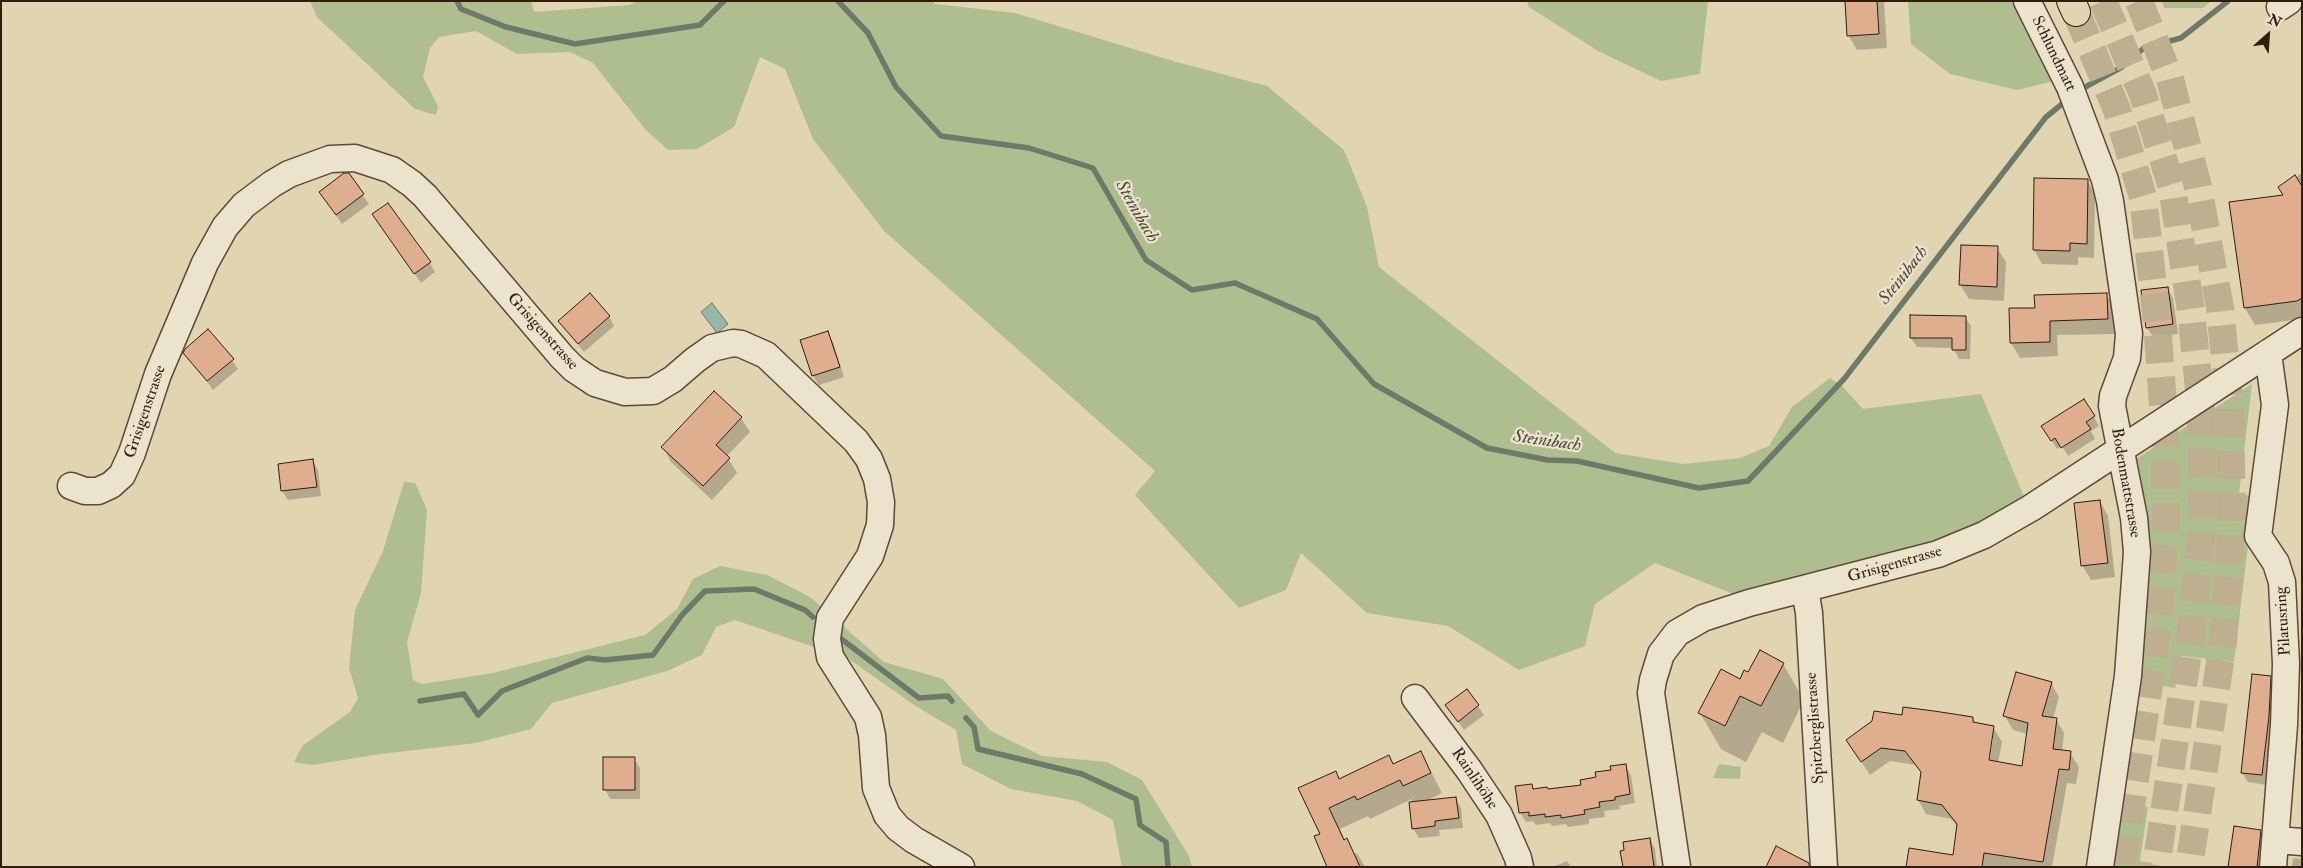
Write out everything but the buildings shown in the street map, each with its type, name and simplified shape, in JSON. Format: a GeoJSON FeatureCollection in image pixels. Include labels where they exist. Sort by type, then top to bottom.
{"type":"FeatureCollection","features":[{"type":"Feature","properties":{"kind":"street","name":"Schlundmatt"},"geometry":{"type":"LineString","coordinates":[[2027,1],[2075,97]]}},
{"type":"Feature","properties":{"kind":"street","name":"Bodenmattstrasse"},"geometry":{"type":"LineString","coordinates":[[2075,97],[2105,180],[2110,201],[2129,334],[2127,358],[2113,396],[2112,406],[2134,518],[2137,552],[2128,676],[2100,867]]}},
{"type":"Feature","properties":{"kind":"street","name":"Grisigenstrasse"},"geometry":{"type":"LineString","coordinates":[[71,486],[85,491],[98,491],[111,485],[122,474],[132,453],[158,374],[205,262],[225,227],[244,206],[272,184],[289,174],[330,159],[355,158],[392,170],[425,196],[562,357],[574,369],[595,383],[625,392],[653,391],[673,379],[712,348],[721,345],[741,344],[766,355],[856,441],[869,459],[877,479],[881,502],[880,519],[870,556],[830,618],[826,639],[830,657],[868,716],[872,735],[876,788],[887,815],[909,837],[961,867]]}},
{"type":"Feature","properties":{"kind":"street","name":"Grisigenstrasse"},"geometry":{"type":"LineString","coordinates":[[1677,867],[1651,693],[1661,654],[1677,633],[1703,618],[1938,554],[1984,535],[2031,508],[2302,331]]}},
{"type":"Feature","properties":{"kind":"street","name":"Pilatusring"},"geometry":{"type":"LineString","coordinates":[[2268,353],[2274,405],[2258,536],[2276,563],[2282,582],[2286,664],[2273,867]]}},
{"type":"Feature","properties":{"kind":"street","name":"Spitzberglistrasse"},"geometry":{"type":"LineString","coordinates":[[1805,589],[1809,613],[1824,867]]}},
{"type":"Feature","properties":{"kind":"street","name":"Rainlihöhe"},"geometry":{"type":"LineString","coordinates":[[1415,698],[1463,762],[1499,815],[1518,858],[1520,867]]}},
{"type":"Feature","properties":{"kind":"street"},"geometry":{"type":"LineString","coordinates":[[2276,840],[2302,842]]}},
{"type":"Feature","properties":{"kind":"shaded area"},"geometry":{"type":"Polygon","coordinates":[[[310,1],[531,1],[534,12],[629,5],[638,1],[933,1],[935,4],[1015,13],[1173,61],[1267,86],[1344,150],[1367,207],[1379,267],[1615,453],[1683,464],[1740,458],[1769,446],[1792,407],[1830,378],[1842,386],[1863,409],[1981,394],[2025,499],[1979,526],[1926,546],[1736,595],[1655,563],[1595,604],[1585,646],[1519,670],[1448,626],[1367,613],[1301,553],[1286,590],[1239,608],[1135,495],[1155,471],[884,231],[813,139],[785,69],[760,57],[734,127],[697,149],[668,150],[645,129],[593,63],[570,52],[517,54],[476,31],[439,37],[430,48],[423,77],[438,106],[436,115],[415,109],[317,17],[310,1]]]}},
{"type":"Feature","properties":{"kind":"shaded area"},"geometry":{"type":"Polygon","coordinates":[[[1527,1],[1708,1],[1700,74],[1661,81],[1598,51],[1529,7],[1527,1]]]}},
{"type":"Feature","properties":{"kind":"shaded area"},"geometry":{"type":"Polygon","coordinates":[[[1908,1],[2020,1],[2053,75],[2050,82],[2017,90],[1950,74],[1911,44],[1908,1]]]}},
{"type":"Feature","properties":{"kind":"shaded area"},"geometry":{"type":"Polygon","coordinates":[[[2162,1],[2211,1],[2203,8],[2164,8],[2162,1]]]}},
{"type":"Feature","properties":{"kind":"shaded area"},"geometry":{"type":"Polygon","coordinates":[[[712,303],[728,324],[717,333],[701,312],[712,303]]]}},
{"type":"Feature","properties":{"kind":"shaded area"},"geometry":{"type":"Polygon","coordinates":[[[2252,384],[2239,494],[2254,496],[2234,662],[2182,656],[2175,688],[2134,681],[2138,496],[2136,459],[2252,384]]]}},
{"type":"Feature","properties":{"kind":"shaded area"},"geometry":{"type":"Polygon","coordinates":[[[404,482],[415,483],[427,510],[421,593],[407,642],[413,680],[422,684],[493,673],[645,635],[677,609],[693,579],[720,566],[767,575],[810,597],[884,662],[943,679],[991,731],[1042,756],[1107,762],[1142,780],[1189,856],[1192,867],[1122,867],[1113,820],[1077,801],[1011,789],[962,764],[956,730],[914,705],[849,659],[735,620],[716,627],[702,655],[667,671],[552,703],[531,729],[476,743],[381,754],[312,765],[294,762],[302,746],[350,712],[358,698],[349,668],[355,610],[383,551],[404,482]]]}},
{"type":"Feature","properties":{"kind":"shaded area"},"geometry":{"type":"Polygon","coordinates":[[[1719,764],[1741,767],[1740,779],[1713,778],[1719,764]]]}},
{"type":"Feature","properties":{"kind":"shaded area"},"geometry":{"type":"Polygon","coordinates":[[[2114,803],[2148,807],[2140,861],[2152,863],[2151,867],[2105,867],[2114,803]]]}},
{"type":"Feature","properties":{"kind":"waterway","name":"Steinibach"},"geometry":{"type":"LineString","coordinates":[[457,1],[461,9],[506,27],[575,44],[700,25],[724,1]]}},
{"type":"Feature","properties":{"kind":"waterway","name":"Steinibach"},"geometry":{"type":"LineString","coordinates":[[838,1],[868,33],[896,87],[941,136],[1029,148],[1093,168],[1146,260],[1192,290],[1235,283],[1317,319],[1374,384],[1487,448],[1548,460],[1577,461],[1699,488],[1748,481],[1844,379],[2046,117],[2067,100]]}},
{"type":"Feature","properties":{"kind":"waterway","name":"Steinibach"},"geometry":{"type":"LineString","coordinates":[[2078,91],[2122,67],[2144,48],[2181,38],[2228,1]]}},
{"type":"Feature","properties":{"kind":"waterway"},"geometry":{"type":"LineString","coordinates":[[420,701],[464,694],[478,715],[502,691],[587,658],[605,660],[653,655],[682,615],[705,591],[754,589],[805,610],[813,617]]}},
{"type":"Feature","properties":{"kind":"waterway"},"geometry":{"type":"LineString","coordinates":[[840,638],[919,698],[948,696],[952,701]]}},
{"type":"Feature","properties":{"kind":"waterway"},"geometry":{"type":"LineString","coordinates":[[966,718],[974,727],[978,749],[1082,774],[1136,799],[1140,825],[1166,842],[1168,867]]}},
{"type":"Feature","properties":{"kind":"tunnel"},"geometry":{"type":"LineString","coordinates":[[2103,1],[2142,92],[2172,187],[2191,311],[2201,408],[2203,522],[2190,639],[2156,867]]}},
{"type":"Feature","properties":{"kind":"tunnel"},"geometry":{"type":"LineString","coordinates":[[2139,1],[2170,79],[2198,187],[2220,308],[2230,408],[2232,521],[2223,642],[2189,867]]}},
{"type":"Feature","properties":{"kind":"tunnel"},"geometry":{"type":"LineString","coordinates":[[2076,12],[2117,110],[2143,197],[2157,322],[2164,418],[2166,521],[2157,631],[2122,867]]}}]}
